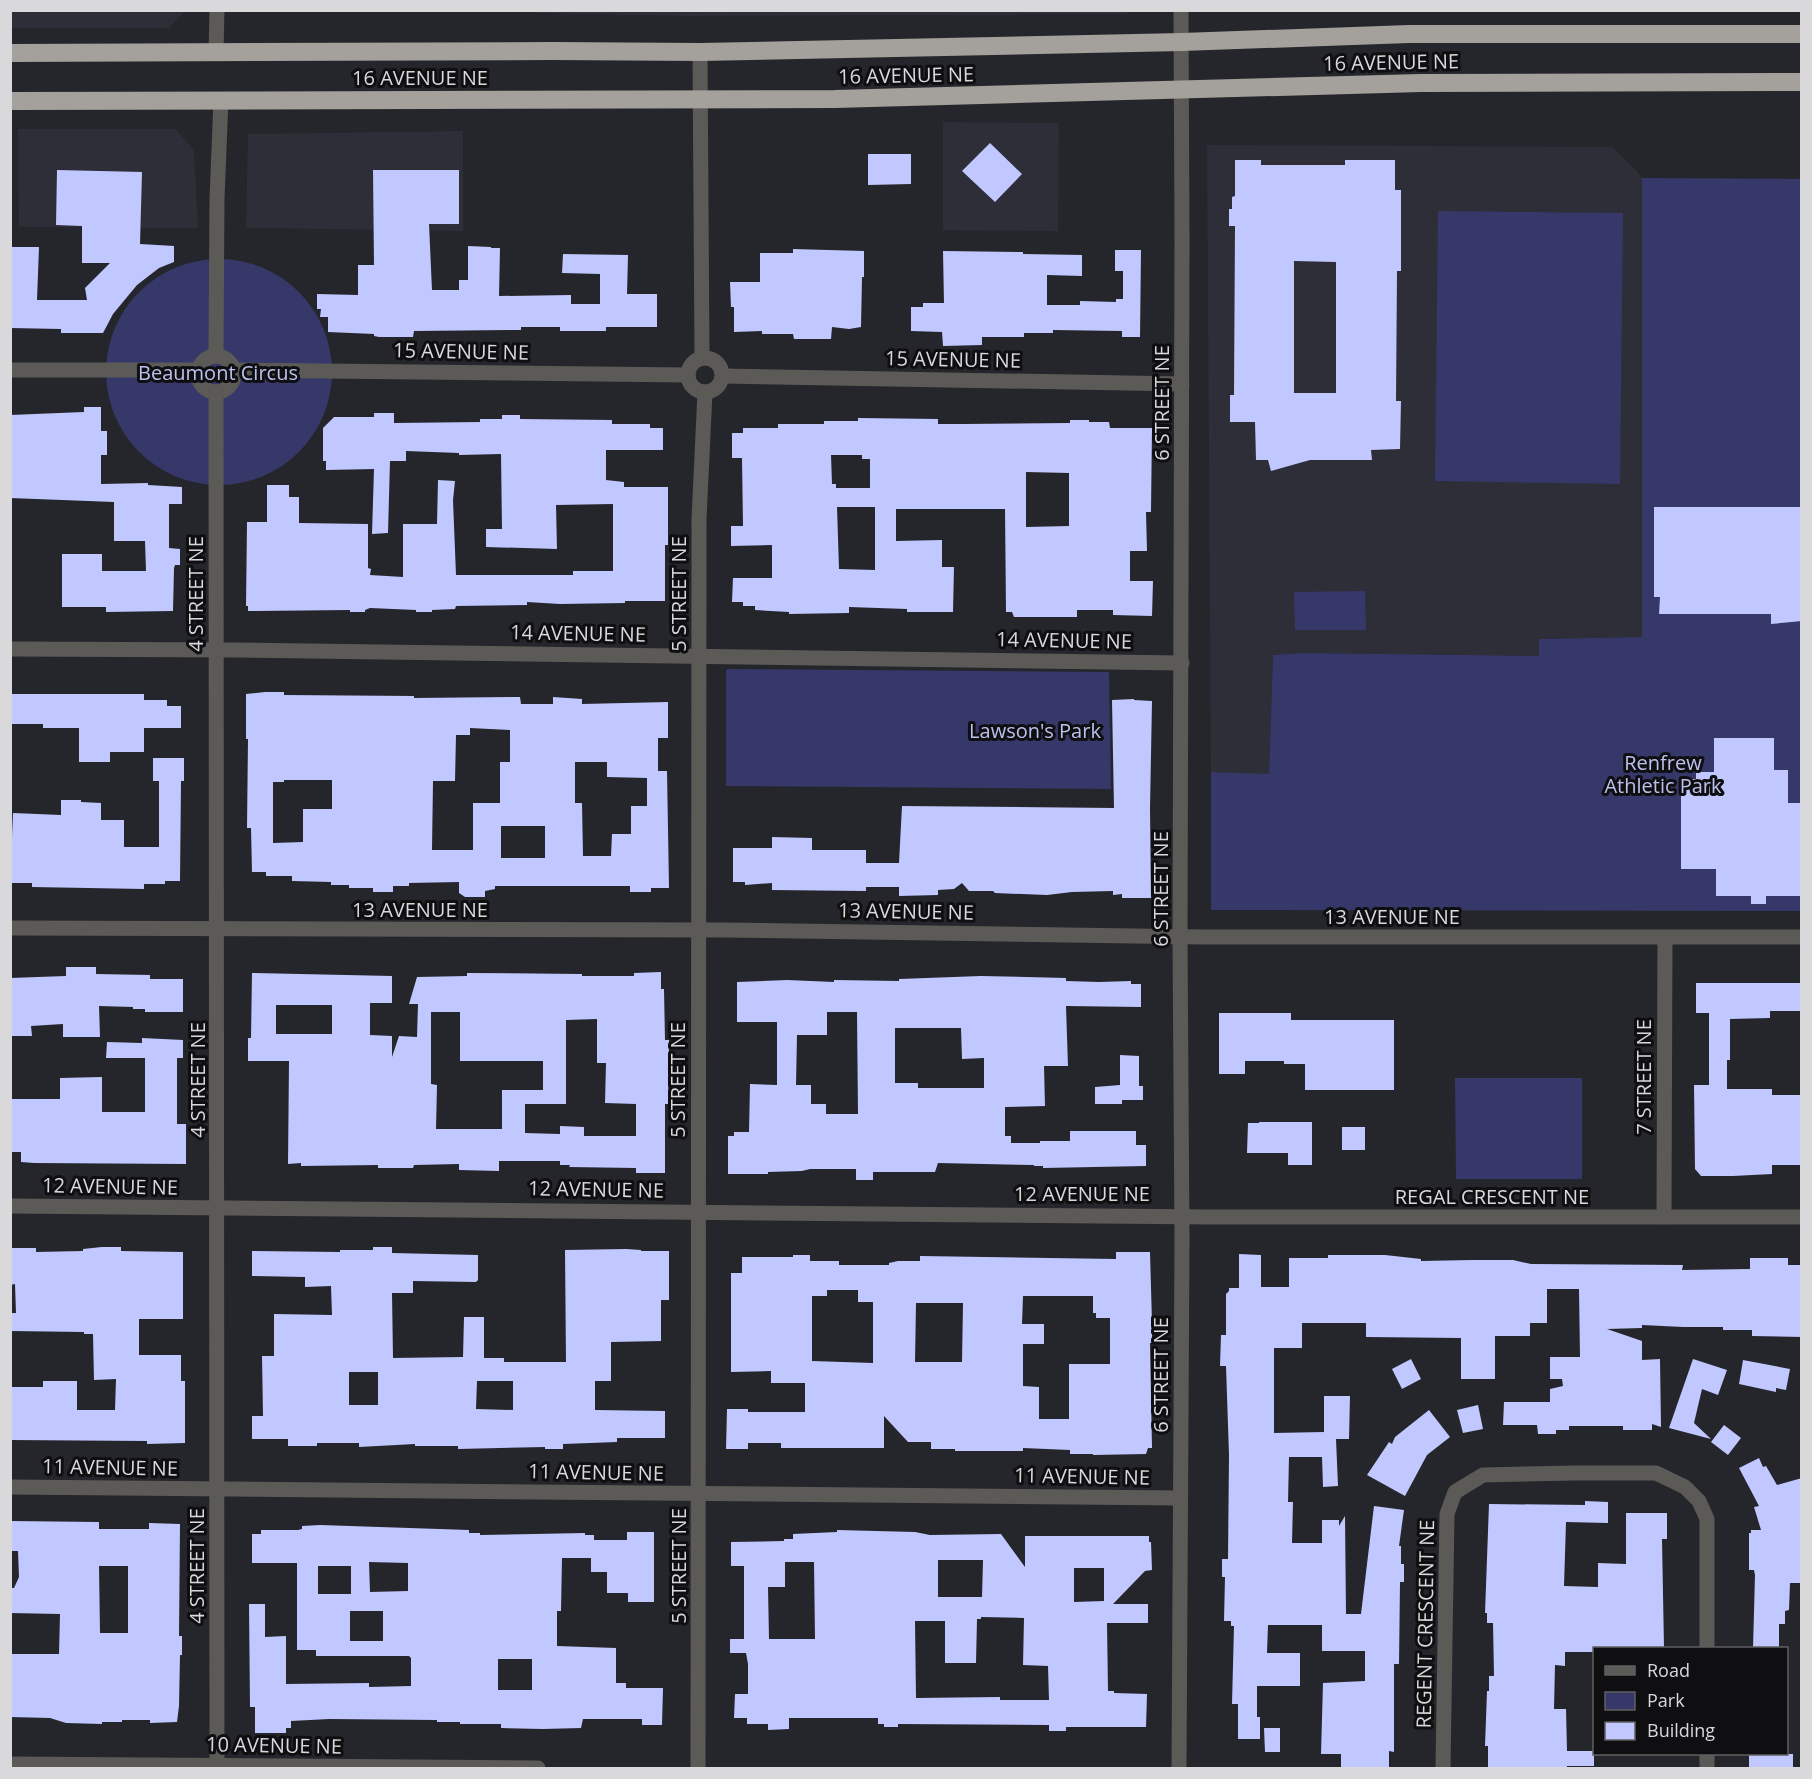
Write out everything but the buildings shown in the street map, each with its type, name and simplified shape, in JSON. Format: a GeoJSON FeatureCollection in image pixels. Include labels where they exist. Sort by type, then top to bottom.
{"type":"FeatureCollection","features":[{"type":"Feature","properties":{"kind":"highway","name":"16 AVENUE NE"},"geometry":{"type":"LineString","coordinates":[[10,53],[700,52],[1182,42],[1408,34],[1802,34]]}},
{"type":"Feature","properties":{"kind":"highway","name":"16 AVENUE NE"},"geometry":{"type":"LineString","coordinates":[[10,101],[845,99],[1432,83],[1802,82]]}},
{"type":"Feature","properties":{"kind":"street"},"geometry":{"type":"LineString","coordinates":[[216,52],[217,10]]}},
{"type":"Feature","properties":{"kind":"street","name":"6 STREET NE"},"geometry":{"type":"LineString","coordinates":[[1179,1768],[1182,1216],[1181,10]]}},
{"type":"Feature","properties":{"kind":"street"},"geometry":{"type":"LineString","coordinates":[[700,52],[702,358]]}},
{"type":"Feature","properties":{"kind":"street"},"geometry":{"type":"LineString","coordinates":[[216,356],[217,198],[221,100]]}},
{"type":"Feature","properties":{"kind":"street"},"geometry":{"type":"LineString","coordinates":[[216,356],[228,360],[234,370],[234,378],[224,390],[216,392],[202,385],[198,378],[198,370],[205,360],[216,356]]}},
{"type":"Feature","properties":{"kind":"street"},"geometry":{"type":"LineString","coordinates":[[702,358],[717,362],[723,376],[719,386],[705,392],[695,389],[688,375],[692,364],[702,358]]}},
{"type":"Feature","properties":{"kind":"street"},"geometry":{"type":"LineString","coordinates":[[10,370],[198,370]]}},
{"type":"Feature","properties":{"kind":"street","name":"15 AVENUE NE"},"geometry":{"type":"LineString","coordinates":[[234,370],[688,375]]}},
{"type":"Feature","properties":{"kind":"street","name":"15 AVENUE NE"},"geometry":{"type":"LineString","coordinates":[[723,376],[1182,384]]}},
{"type":"Feature","properties":{"kind":"street","name":"4 STREET NE"},"geometry":{"type":"LineString","coordinates":[[216,392],[217,1767]]}},
{"type":"Feature","properties":{"kind":"street","name":"5 STREET NE"},"geometry":{"type":"LineString","coordinates":[[698,1768],[699,519],[705,392]]}},
{"type":"Feature","properties":{"kind":"street","name":"14 AVENUE NE"},"geometry":{"type":"LineString","coordinates":[[10,649],[1182,663]]}},
{"type":"Feature","properties":{"kind":"street","name":"13 AVENUE NE"},"geometry":{"type":"LineString","coordinates":[[10,928],[1802,937]]}},
{"type":"Feature","properties":{"kind":"street","name":"7 STREET NE"},"geometry":{"type":"LineString","coordinates":[[1664,1216],[1665,938]]}},
{"type":"Feature","properties":{"kind":"street","name":"12 AVENUE NE"},"geometry":{"type":"LineString","coordinates":[[10,1206],[1182,1216]]}},
{"type":"Feature","properties":{"kind":"street","name":"REGAL CRESCENT NE"},"geometry":{"type":"LineString","coordinates":[[1182,1216],[1802,1216]]}},
{"type":"Feature","properties":{"kind":"street","name":"REGENT CRESCENT NE"},"geometry":{"type":"LineString","coordinates":[[1443,1768],[1447,1514],[1455,1492],[1484,1475],[1656,1473],[1685,1487],[1699,1501],[1707,1519],[1707,1647]]}},
{"type":"Feature","properties":{"kind":"street","name":"11 AVENUE NE"},"geometry":{"type":"LineString","coordinates":[[10,1487],[1180,1498]]}},
{"type":"Feature","properties":{"kind":"street","name":"10 AVENUE NE"},"geometry":{"type":"LineString","coordinates":[[10,1764],[537,1768]]}},
{"type":"Feature","properties":{"kind":"shaded area"},"geometry":{"type":"Polygon","coordinates":[[[11,10],[185,11],[169,28],[11,28],[11,10]]]}},
{"type":"Feature","properties":{"kind":"shaded area"},"geometry":{"type":"Polygon","coordinates":[[[538,10],[1131,11],[1125,14],[686,16],[538,13],[538,10]]]}},
{"type":"Feature","properties":{"kind":"shaded area"},"geometry":{"type":"Polygon","coordinates":[[[943,122],[1059,123],[1058,231],[943,230],[943,122]]]}},
{"type":"Feature","properties":{"kind":"shaded area"},"geometry":{"type":"Polygon","coordinates":[[[18,129],[176,129],[194,151],[198,228],[19,227],[18,129]]]}},
{"type":"Feature","properties":{"kind":"shaded area"},"geometry":{"type":"Polygon","coordinates":[[[463,131],[463,231],[246,228],[248,134],[463,131]]]}},
{"type":"Feature","properties":{"kind":"shaded area"},"geometry":{"type":"Polygon","coordinates":[[[1207,145],[1612,147],[1637,171],[1642,178],[1642,637],[1540,639],[1540,656],[1302,653],[1273,655],[1269,775],[1211,772],[1207,145]]]}},
{"type":"Feature","properties":{"kind":"green space","name":"Renfrew Athletic Park"},"geometry":{"type":"Polygon","coordinates":[[[1642,178],[1801,179],[1801,911],[1211,910],[1211,772],[1269,774],[1273,655],[1302,653],[1539,656],[1539,639],[1642,637],[1642,178]]]}},
{"type":"Feature","properties":{"kind":"green space"},"geometry":{"type":"Polygon","coordinates":[[[1438,211],[1623,213],[1620,484],[1435,481],[1438,211]]]}},
{"type":"Feature","properties":{"kind":"green space","name":"Beaumont Circus"},"geometry":{"type":"Polygon","coordinates":[[[208,259],[230,259],[262,267],[282,278],[299,292],[313,309],[324,329],[330,350],[332,372],[330,394],[324,415],[313,435],[299,452],[282,466],[262,477],[230,485],[208,485],[176,477],[166,472],[147,459],[132,444],[114,415],[106,383],[106,361],[114,329],[119,319],[132,300],[147,285],[176,267],[208,259]]]}},
{"type":"Feature","properties":{"kind":"green space"},"geometry":{"type":"Polygon","coordinates":[[[1365,591],[1366,630],[1295,630],[1294,592],[1365,591]]]}},
{"type":"Feature","properties":{"kind":"green space","name":"Lawson's Park"},"geometry":{"type":"Polygon","coordinates":[[[726,670],[1109,672],[1111,789],[726,786],[726,670]]]}},
{"type":"Feature","properties":{"kind":"green space"},"geometry":{"type":"Polygon","coordinates":[[[1455,1078],[1582,1078],[1582,1179],[1456,1179],[1455,1078]]]}}]}
